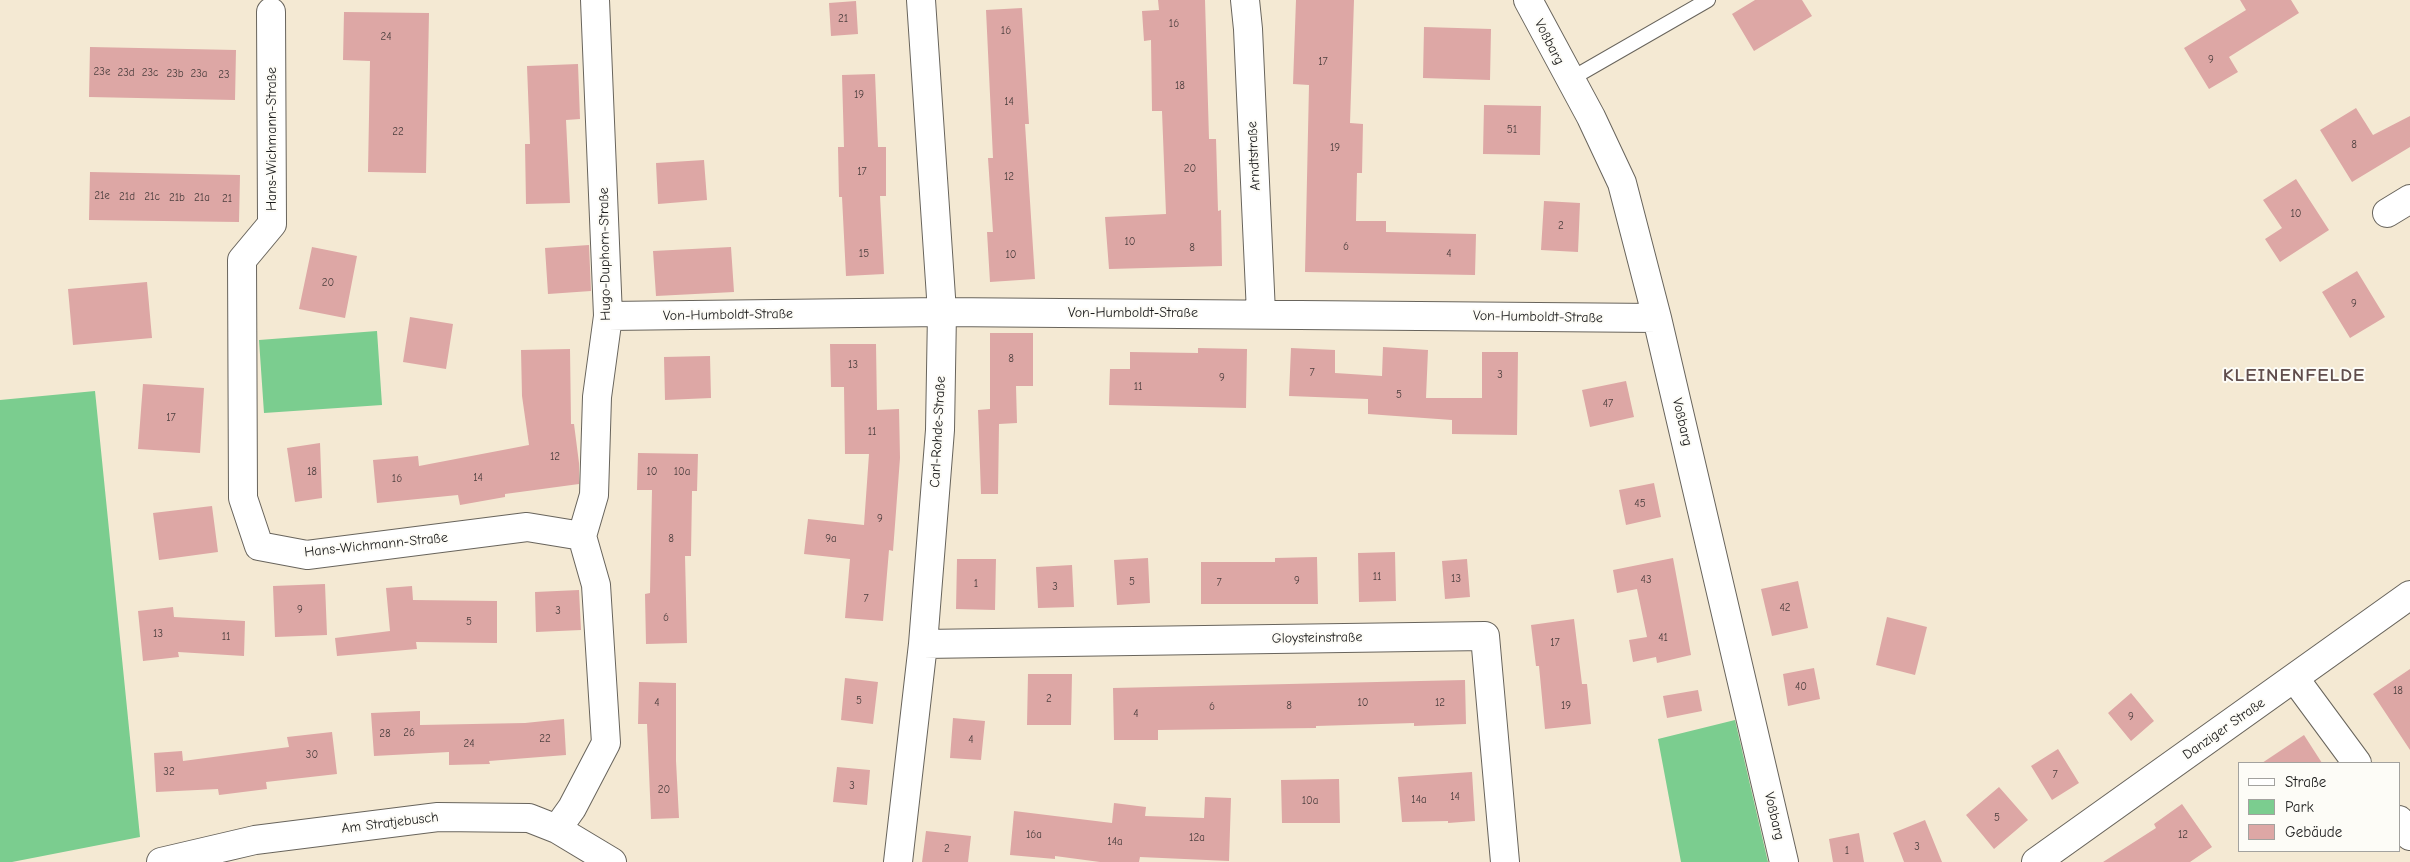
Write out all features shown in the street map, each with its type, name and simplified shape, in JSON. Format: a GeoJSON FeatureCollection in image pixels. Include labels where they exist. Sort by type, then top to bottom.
{"type":"FeatureCollection","features":[{"type":"Feature","properties":{"kind":"street","name":"Hugo-Duphorn-Straße"},"geometry":{"type":"LineString","coordinates":[[582,536],[594,495],[597,397],[608,316],[596,0]]}},
{"type":"Feature","properties":{"kind":"street","name":"Carl-Rohde-Straße"},"geometry":{"type":"LineString","coordinates":[[898,862],[923,644],[940,430],[942,312],[921,0]]}},
{"type":"Feature","properties":{"kind":"street","name":"Arndtstraße"},"geometry":{"type":"LineString","coordinates":[[1245,0],[1248,29],[1261,313]]}},
{"type":"Feature","properties":{"kind":"street","name":"Voßbarg"},"geometry":{"type":"LineString","coordinates":[[1528,0],[1569,80],[1591,117],[1622,183],[1657,318],[1784,862]]}},
{"type":"Feature","properties":{"kind":"street","name":"Hans-Wichmann-Straße"},"geometry":{"type":"LineString","coordinates":[[271,12],[272,224],[242,260],[243,498],[259,546],[307,555],[527,527],[582,536]]}},
{"type":"Feature","properties":{"kind":"street","name":"Von-Humboldt-Straße"},"geometry":{"type":"LineString","coordinates":[[608,316],[942,312],[1261,313],[1657,318]]}},
{"type":"Feature","properties":{"kind":"street"},"geometry":{"type":"LineString","coordinates":[[557,830],[572,808],[606,743],[596,585],[582,536]]}},
{"type":"Feature","properties":{"kind":"street","name":"Danziger Straße"},"geometry":{"type":"LineString","coordinates":[[2036,862],[2295,679],[2410,595]]}},
{"type":"Feature","properties":{"kind":"street","name":"Gloysteinstraße"},"geometry":{"type":"LineString","coordinates":[[923,644],[1485,636],[1505,862]]}},
{"type":"Feature","properties":{"kind":"street"},"geometry":{"type":"LineString","coordinates":[[2295,679],[2356,762]]}},
{"type":"Feature","properties":{"kind":"street","name":"Am Stratjebusch"},"geometry":{"type":"LineString","coordinates":[[161,862],[255,840],[438,817],[529,818],[557,830],[612,862]]}},
{"type":"Feature","properties":{"kind":"street"},"geometry":{"type":"LineString","coordinates":[[2400,821],[2410,836]]}},
{"type":"Feature","properties":{"kind":"lane"},"geometry":{"type":"LineString","coordinates":[[1569,80],[1708,0]]}},
{"type":"Feature","properties":{"kind":"green space"},"geometry":{"type":"Polygon","coordinates":[[[377,331],[382,405],[264,413],[259,340],[377,331]]]}},
{"type":"Feature","properties":{"kind":"green space"},"geometry":{"type":"Polygon","coordinates":[[[95,391],[140,837],[12,862],[0,862],[0,400],[95,391]]]}},
{"type":"Feature","properties":{"kind":"green space"},"geometry":{"type":"Polygon","coordinates":[[[1735,720],[1768,862],[1681,862],[1658,739],[1735,720]]]}},
{"type":"Feature","properties":{"kind":"building"},"geometry":{"type":"Polygon","coordinates":[[[1158,0],[1205,0],[1209,139],[1216,139],[1218,211],[1221,210],[1222,266],[1109,269],[1105,217],[1166,214],[1162,111],[1152,111],[1151,40],[1144,41],[1142,11],[1159,10],[1158,0]]]}},
{"type":"Feature","properties":{"kind":"building"},"geometry":{"type":"Polygon","coordinates":[[[1296,0],[1354,0],[1350,123],[1363,124],[1362,173],[1357,173],[1356,221],[1386,221],[1386,232],[1476,234],[1475,275],[1305,272],[1309,85],[1293,84],[1296,0]]]}},
{"type":"Feature","properties":{"kind":"building"},"geometry":{"type":"Polygon","coordinates":[[[1755,0],[1802,0],[1812,16],[1754,51],[1732,14],[1755,0]]]}},
{"type":"Feature","properties":{"kind":"building"},"geometry":{"type":"Polygon","coordinates":[[[2240,0],[2291,0],[2299,13],[2229,57],[2238,72],[2209,89],[2184,48],[2246,10],[2240,0]]]}},
{"type":"Feature","properties":{"kind":"building"},"geometry":{"type":"Polygon","coordinates":[[[856,1],[858,34],[831,36],[829,3],[856,1]]]}},
{"type":"Feature","properties":{"kind":"building"},"geometry":{"type":"Polygon","coordinates":[[[1022,8],[1029,124],[1025,124],[1035,279],[990,282],[987,232],[993,232],[988,158],[993,158],[986,10],[1022,8]]]}},
{"type":"Feature","properties":{"kind":"building"},"geometry":{"type":"Polygon","coordinates":[[[344,12],[429,13],[426,173],[368,172],[370,61],[343,60],[344,12]]]}},
{"type":"Feature","properties":{"kind":"building"},"geometry":{"type":"Polygon","coordinates":[[[1424,27],[1491,29],[1490,80],[1423,78],[1424,27]]]}},
{"type":"Feature","properties":{"kind":"building"},"geometry":{"type":"Polygon","coordinates":[[[90,47],[236,50],[235,100],[89,97],[90,47]]]}},
{"type":"Feature","properties":{"kind":"building"},"geometry":{"type":"Polygon","coordinates":[[[578,64],[580,119],[566,120],[570,203],[526,204],[525,144],[530,144],[527,66],[578,64]]]}},
{"type":"Feature","properties":{"kind":"building"},"geometry":{"type":"Polygon","coordinates":[[[875,74],[878,147],[886,147],[886,196],[880,196],[884,274],[846,276],[842,197],[839,197],[838,147],[844,147],[842,75],[875,74]]]}},
{"type":"Feature","properties":{"kind":"building"},"geometry":{"type":"Polygon","coordinates":[[[1484,105],[1541,106],[1540,155],[1483,154],[1484,105]]]}},
{"type":"Feature","properties":{"kind":"building"},"geometry":{"type":"Polygon","coordinates":[[[2356,108],[2373,135],[2410,116],[2410,147],[2352,182],[2320,130],[2356,108]]]}},
{"type":"Feature","properties":{"kind":"building"},"geometry":{"type":"Polygon","coordinates":[[[704,160],[707,200],[658,204],[656,163],[704,160]]]}},
{"type":"Feature","properties":{"kind":"building"},"geometry":{"type":"Polygon","coordinates":[[[90,172],[240,175],[239,222],[89,220],[90,172]]]}},
{"type":"Feature","properties":{"kind":"building"},"geometry":{"type":"Polygon","coordinates":[[[2296,179],[2329,230],[2280,262],[2265,239],[2282,228],[2263,200],[2296,179]]]}},
{"type":"Feature","properties":{"kind":"building"},"geometry":{"type":"Polygon","coordinates":[[[1544,201],[1580,203],[1578,252],[1541,250],[1544,201]]]}},
{"type":"Feature","properties":{"kind":"building"},"geometry":{"type":"Polygon","coordinates":[[[589,245],[591,291],[548,294],[545,248],[589,245]]]}},
{"type":"Feature","properties":{"kind":"building"},"geometry":{"type":"Polygon","coordinates":[[[312,247],[357,256],[345,318],[299,309],[312,247]]]}},
{"type":"Feature","properties":{"kind":"building"},"geometry":{"type":"Polygon","coordinates":[[[731,247],[734,292],[656,296],[653,251],[731,247]]]}},
{"type":"Feature","properties":{"kind":"building"},"geometry":{"type":"Polygon","coordinates":[[[2357,271],[2385,317],[2350,338],[2322,292],[2357,271]]]}},
{"type":"Feature","properties":{"kind":"building"},"geometry":{"type":"Polygon","coordinates":[[[147,282],[152,338],[73,345],[68,289],[147,282]]]}},
{"type":"Feature","properties":{"kind":"building"},"geometry":{"type":"Polygon","coordinates":[[[410,317],[453,324],[446,369],[403,362],[410,317]]]}},
{"type":"Feature","properties":{"kind":"building"},"geometry":{"type":"Polygon","coordinates":[[[990,333],[1033,333],[1033,386],[1016,386],[1017,423],[999,424],[998,494],[981,494],[978,410],[990,409],[990,333]]]}},
{"type":"Feature","properties":{"kind":"building"},"geometry":{"type":"Polygon","coordinates":[[[830,344],[876,344],[877,410],[899,409],[900,458],[893,551],[889,550],[883,621],[845,618],[850,559],[804,554],[808,519],[864,525],[869,454],[845,454],[844,387],[831,387],[830,344]]]}},
{"type":"Feature","properties":{"kind":"building"},"geometry":{"type":"Polygon","coordinates":[[[1383,347],[1428,350],[1426,398],[1482,398],[1482,352],[1518,352],[1517,435],[1452,434],[1452,420],[1368,414],[1368,399],[1289,396],[1291,348],[1335,350],[1335,373],[1382,376],[1383,347]]]}},
{"type":"Feature","properties":{"kind":"building"},"geometry":{"type":"Polygon","coordinates":[[[1198,348],[1247,349],[1246,408],[1109,405],[1110,369],[1130,369],[1130,352],[1198,353],[1198,348]]]}},
{"type":"Feature","properties":{"kind":"building"},"geometry":{"type":"Polygon","coordinates":[[[570,349],[571,424],[574,424],[579,463],[579,484],[505,494],[505,497],[460,505],[458,495],[377,503],[373,460],[418,456],[419,466],[529,445],[522,396],[521,350],[570,349]]]}},
{"type":"Feature","properties":{"kind":"building"},"geometry":{"type":"Polygon","coordinates":[[[710,356],[711,398],[665,400],[664,357],[710,356]]]}},
{"type":"Feature","properties":{"kind":"building"},"geometry":{"type":"Polygon","coordinates":[[[1626,381],[1634,417],[1590,427],[1582,390],[1626,381]]]}},
{"type":"Feature","properties":{"kind":"building"},"geometry":{"type":"Polygon","coordinates":[[[143,384],[204,388],[200,453],[138,449],[143,384]]]}},
{"type":"Feature","properties":{"kind":"building"},"geometry":{"type":"Polygon","coordinates":[[[320,443],[322,498],[295,502],[287,448],[320,443]]]}},
{"type":"Feature","properties":{"kind":"building"},"geometry":{"type":"Polygon","coordinates":[[[638,453],[698,454],[697,491],[692,491],[691,556],[685,556],[687,643],[646,644],[645,594],[650,593],[652,490],[637,490],[638,453]]]}},
{"type":"Feature","properties":{"kind":"building"},"geometry":{"type":"Polygon","coordinates":[[[1654,483],[1661,517],[1626,525],[1619,490],[1654,483]]]}},
{"type":"Feature","properties":{"kind":"building"},"geometry":{"type":"Polygon","coordinates":[[[212,506],[218,552],[159,560],[153,513],[212,506]]]}},
{"type":"Feature","properties":{"kind":"building"},"geometry":{"type":"Polygon","coordinates":[[[1395,552],[1396,601],[1359,602],[1358,553],[1395,552]]]}},
{"type":"Feature","properties":{"kind":"building"},"geometry":{"type":"Polygon","coordinates":[[[1317,557],[1318,604],[1201,604],[1201,562],[1275,562],[1275,558],[1317,557]]]}},
{"type":"Feature","properties":{"kind":"building"},"geometry":{"type":"Polygon","coordinates":[[[1148,558],[1150,603],[1117,605],[1114,560],[1148,558]]]}},
{"type":"Feature","properties":{"kind":"building"},"geometry":{"type":"Polygon","coordinates":[[[1673,558],[1691,655],[1657,663],[1656,657],[1633,662],[1629,640],[1647,637],[1637,589],[1617,593],[1613,570],[1673,558]]]}},
{"type":"Feature","properties":{"kind":"building"},"geometry":{"type":"Polygon","coordinates":[[[957,559],[996,559],[995,610],[956,609],[957,559]]]}},
{"type":"Feature","properties":{"kind":"building"},"geometry":{"type":"Polygon","coordinates":[[[1467,559],[1470,597],[1445,599],[1442,561],[1467,559]]]}},
{"type":"Feature","properties":{"kind":"building"},"geometry":{"type":"Polygon","coordinates":[[[1072,565],[1074,607],[1038,608],[1036,567],[1072,565]]]}},
{"type":"Feature","properties":{"kind":"building"},"geometry":{"type":"Polygon","coordinates":[[[1798,581],[1808,628],[1772,636],[1761,589],[1798,581]]]}},
{"type":"Feature","properties":{"kind":"building"},"geometry":{"type":"Polygon","coordinates":[[[325,584],[327,635],[275,637],[273,586],[325,584]]]}},
{"type":"Feature","properties":{"kind":"building"},"geometry":{"type":"Polygon","coordinates":[[[412,586],[413,600],[497,601],[497,643],[416,642],[417,649],[337,656],[335,638],[390,631],[386,588],[412,586]]]}},
{"type":"Feature","properties":{"kind":"building"},"geometry":{"type":"Polygon","coordinates":[[[579,590],[581,630],[536,632],[535,592],[579,590]]]}},
{"type":"Feature","properties":{"kind":"building"},"geometry":{"type":"Polygon","coordinates":[[[173,607],[174,617],[245,621],[244,656],[178,652],[179,657],[143,661],[138,611],[173,607]]]}},
{"type":"Feature","properties":{"kind":"building"},"geometry":{"type":"Polygon","coordinates":[[[1887,617],[1927,627],[1915,675],[1876,665],[1887,617]]]}},
{"type":"Feature","properties":{"kind":"building"},"geometry":{"type":"Polygon","coordinates":[[[1574,619],[1582,684],[1587,684],[1591,724],[1545,729],[1539,666],[1536,666],[1531,625],[1574,619]]]}},
{"type":"Feature","properties":{"kind":"building"},"geometry":{"type":"Polygon","coordinates":[[[1814,668],[1820,699],[1788,706],[1783,674],[1814,668]]]}},
{"type":"Feature","properties":{"kind":"building"},"geometry":{"type":"Polygon","coordinates":[[[2410,669],[2410,750],[2373,694],[2410,669]]]}},
{"type":"Feature","properties":{"kind":"building"},"geometry":{"type":"Polygon","coordinates":[[[1028,674],[1072,674],[1071,725],[1027,725],[1028,674]]]}},
{"type":"Feature","properties":{"kind":"building"},"geometry":{"type":"Polygon","coordinates":[[[845,678],[878,682],[873,724],[841,720],[845,678]]]}},
{"type":"Feature","properties":{"kind":"building"},"geometry":{"type":"Polygon","coordinates":[[[1465,680],[1466,724],[1414,726],[1414,723],[1316,726],[1316,728],[1158,730],[1158,740],[1114,740],[1113,688],[1465,680]]]}},
{"type":"Feature","properties":{"kind":"building"},"geometry":{"type":"Polygon","coordinates":[[[639,682],[676,683],[676,761],[679,818],[651,819],[647,724],[638,724],[639,682]]]}},
{"type":"Feature","properties":{"kind":"building"},"geometry":{"type":"Polygon","coordinates":[[[1698,690],[1702,711],[1667,718],[1663,696],[1698,690]]]}},
{"type":"Feature","properties":{"kind":"building"},"geometry":{"type":"Polygon","coordinates":[[[2131,693],[2154,721],[2131,741],[2108,713],[2131,693]]]}},
{"type":"Feature","properties":{"kind":"building"},"geometry":{"type":"Polygon","coordinates":[[[420,711],[420,725],[525,723],[564,719],[566,755],[489,761],[490,764],[449,765],[449,752],[374,756],[371,713],[420,711]]]}},
{"type":"Feature","properties":{"kind":"building"},"geometry":{"type":"Polygon","coordinates":[[[953,718],[985,721],[981,760],[950,758],[953,718]]]}},
{"type":"Feature","properties":{"kind":"building"},"geometry":{"type":"Polygon","coordinates":[[[332,732],[337,774],[266,782],[267,789],[219,795],[218,789],[156,792],[154,753],[182,751],[183,761],[289,747],[287,737],[332,732]]]}},
{"type":"Feature","properties":{"kind":"building"},"geometry":{"type":"Polygon","coordinates":[[[2304,735],[2321,762],[2264,762],[2304,735]]]}},
{"type":"Feature","properties":{"kind":"building"},"geometry":{"type":"Polygon","coordinates":[[[2058,749],[2079,783],[2052,800],[2031,766],[2058,749]]]}},
{"type":"Feature","properties":{"kind":"building"},"geometry":{"type":"Polygon","coordinates":[[[837,767],[870,770],[867,805],[833,802],[837,767]]]}},
{"type":"Feature","properties":{"kind":"building"},"geometry":{"type":"Polygon","coordinates":[[[1472,772],[1475,821],[1448,823],[1448,821],[1402,822],[1398,777],[1472,772]]]}},
{"type":"Feature","properties":{"kind":"building"},"geometry":{"type":"Polygon","coordinates":[[[1339,779],[1340,823],[1282,823],[1281,780],[1339,779]]]}},
{"type":"Feature","properties":{"kind":"building"},"geometry":{"type":"Polygon","coordinates":[[[1999,787],[2028,820],[1994,849],[1966,815],[1999,787]]]}},
{"type":"Feature","properties":{"kind":"building"},"geometry":{"type":"Polygon","coordinates":[[[1205,797],[1231,798],[1229,861],[1140,857],[1139,862],[1100,862],[1055,856],[1055,859],[1010,855],[1014,811],[1112,823],[1114,803],[1146,807],[1145,816],[1204,818],[1205,797]]]}},
{"type":"Feature","properties":{"kind":"building"},"geometry":{"type":"Polygon","coordinates":[[[2182,804],[2212,847],[2190,862],[2103,862],[2156,828],[2154,824],[2182,804]]]}},
{"type":"Feature","properties":{"kind":"building"},"geometry":{"type":"Polygon","coordinates":[[[1925,820],[1942,862],[1904,862],[1893,833],[1925,820]]]}},
{"type":"Feature","properties":{"kind":"building"},"geometry":{"type":"Polygon","coordinates":[[[926,831],[971,836],[968,862],[922,862],[926,831]]]}},
{"type":"Feature","properties":{"kind":"building"},"geometry":{"type":"Polygon","coordinates":[[[1859,833],[1864,862],[1833,862],[1829,839],[1859,833]]]}},
{"type":"Feature","properties":{"kind":"district","name":"KLEINENFELDE"},"geometry":{"type":"Point","coordinates":[2294,376]}}]}
